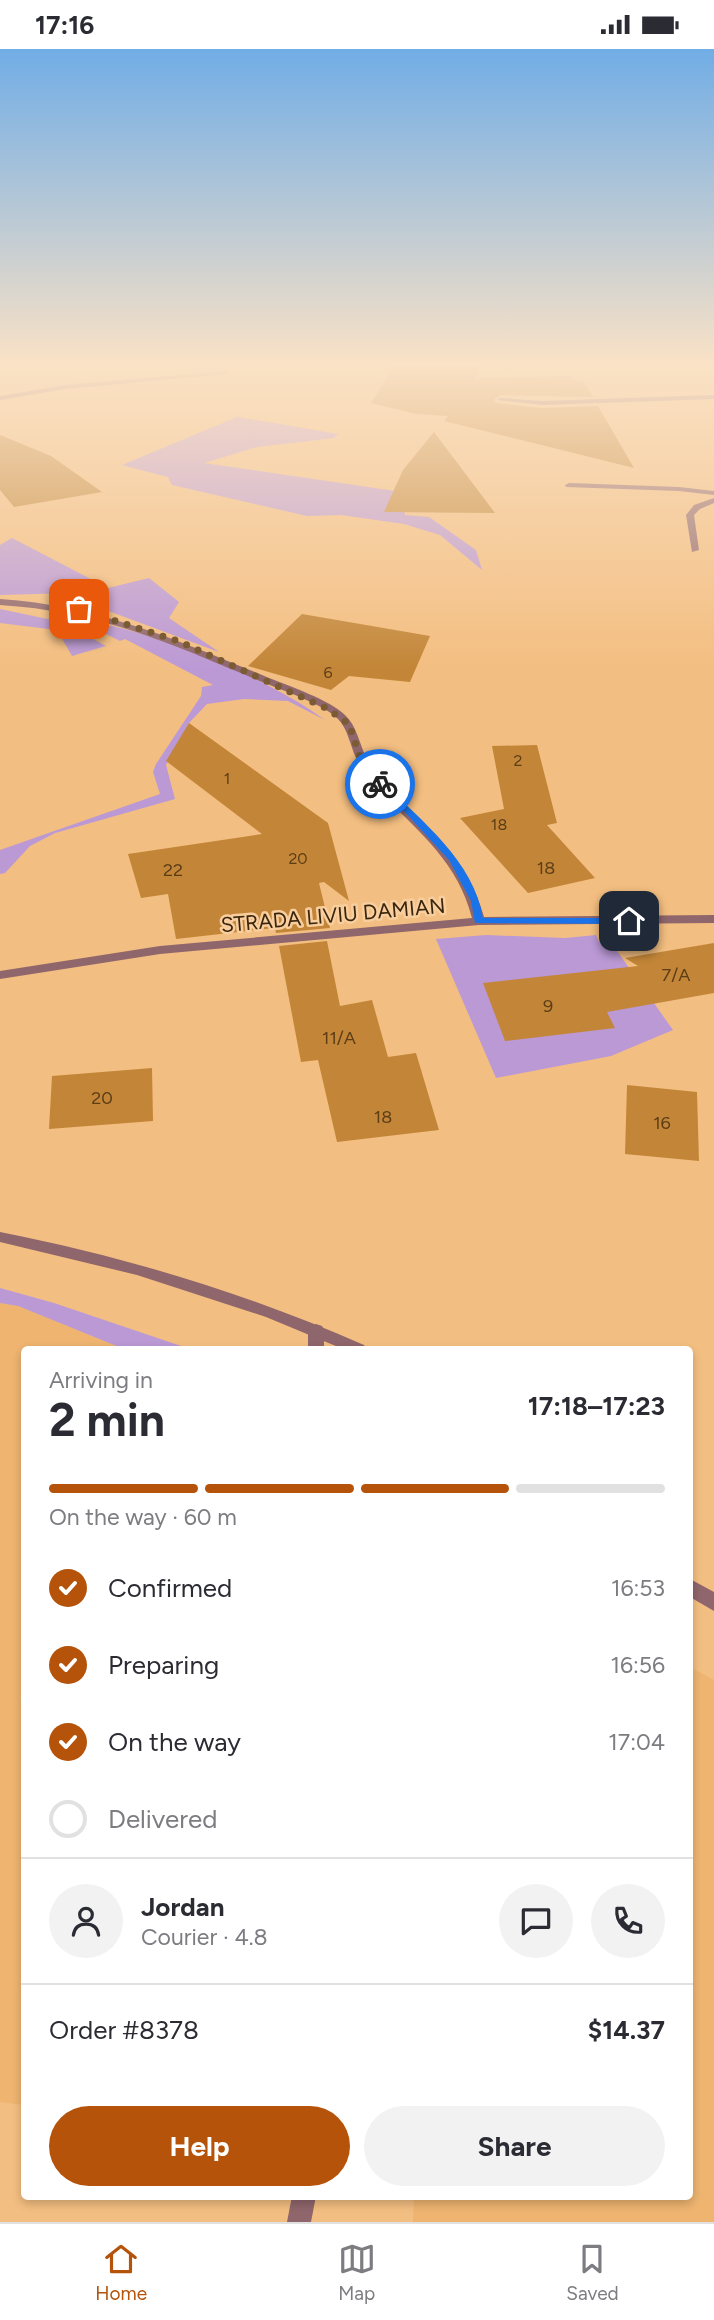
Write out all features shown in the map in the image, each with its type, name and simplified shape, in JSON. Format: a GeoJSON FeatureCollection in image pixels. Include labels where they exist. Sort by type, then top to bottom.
{"type":"FeatureCollection","features":[{"type":"Feature","properties":{"kind":"street"},"geometry":{"type":"LineString","coordinates":[[569,485],[714,493]]}},
{"type":"Feature","properties":{"kind":"street"},"geometry":{"type":"LineString","coordinates":[[695,550],[690,515],[697,507],[714,500]]}},
{"type":"Feature","properties":{"kind":"street"},"geometry":{"type":"LineString","coordinates":[[0,602],[79,609],[135,626],[207,654],[340,716],[349,724],[355,746],[369,772],[453,859],[475,901],[479,921]]}},
{"type":"Feature","properties":{"kind":"street","name":"STRADA LIVIU DAMIAN"},"geometry":{"type":"LineString","coordinates":[[0,975],[160,950],[479,921],[714,919]]}},
{"type":"Feature","properties":{"kind":"street"},"geometry":{"type":"LineString","coordinates":[[0,1237],[111,1262],[194,1286],[316,1329],[352,1346]]}},
{"type":"Feature","properties":{"kind":"street"},"geometry":{"type":"LineString","coordinates":[[316,1329],[316,1346]]}},
{"type":"Feature","properties":{"kind":"street"},"geometry":{"type":"LineString","coordinates":[[693,1589],[714,1602]]}},
{"type":"Feature","properties":{"kind":"street"},"geometry":{"type":"LineString","coordinates":[[299,2222],[303,2200]]}},
{"type":"Feature","properties":{"kind":"shaded area"},"geometry":{"type":"Polygon","coordinates":[[[124,465],[220,465],[402,492],[405,515],[429,517],[476,550],[482,570],[440,535],[404,524],[341,515],[307,516],[172,485],[168,477],[124,465]]]}},
{"type":"Feature","properties":{"kind":"shaded area"},"geometry":{"type":"Polygon","coordinates":[[[12,538],[108,588],[149,578],[179,602],[169,618],[219,652],[95,606],[71,593],[0,595],[0,545],[12,538]]]}},
{"type":"Feature","properties":{"kind":"shaded area"},"geometry":{"type":"Polygon","coordinates":[[[0,609],[62,622],[106,646],[72,656],[57,630],[0,623],[0,609]]]}},
{"type":"Feature","properties":{"kind":"shaded area"},"geometry":{"type":"Polygon","coordinates":[[[78,620],[140,633],[207,657],[271,687],[325,720],[288,701],[244,699],[207,704],[189,723],[166,765],[175,799],[55,833],[30,846],[5,873],[0,874],[0,850],[160,794],[153,772],[156,764],[201,696],[202,687],[213,685],[125,639],[120,641],[78,620]]]}},
{"type":"Feature","properties":{"kind":"shaded area"},"geometry":{"type":"Polygon","coordinates":[[[486,935],[565,938],[596,935],[599,942],[610,941],[673,1030],[611,1056],[496,1078],[436,939],[486,935]]]}},
{"type":"Feature","properties":{"kind":"shaded area"},"geometry":{"type":"Polygon","coordinates":[[[0,1288],[54,1303],[181,1346],[117,1346],[18,1306],[0,1303],[0,1288]]]}},
{"type":"Feature","properties":{"kind":"shaded area"},"geometry":{"type":"Polygon","coordinates":[[[0,1303],[18,1306],[117,1346],[21,1346],[21,2105],[0,2102],[0,1303]]]}},
{"type":"Feature","properties":{"kind":"shaded area"},"geometry":{"type":"Polygon","coordinates":[[[693,1669],[714,1680],[714,2222],[413,2222],[414,2200],[693,2200],[693,1669]]]}},
{"type":"Feature","properties":{"kind":"building"},"geometry":{"type":"Polygon","coordinates":[[[0,465],[64,465],[102,492],[14,507],[0,490],[0,465]]]}},
{"type":"Feature","properties":{"kind":"building"},"geometry":{"type":"Polygon","coordinates":[[[407,465],[459,465],[495,513],[384,512],[407,465]]]}},
{"type":"Feature","properties":{"kind":"building"},"geometry":{"type":"Polygon","coordinates":[[[302,614],[430,636],[410,682],[349,676],[331,690],[248,666],[302,614]]]}},
{"type":"Feature","properties":{"kind":"building"},"geometry":{"type":"Polygon","coordinates":[[[189,723],[328,823],[349,901],[324,882],[319,883],[330,928],[276,933],[275,928],[176,939],[168,894],[141,898],[128,854],[262,834],[166,761],[189,723]]]}},
{"type":"Feature","properties":{"kind":"building"},"geometry":{"type":"Polygon","coordinates":[[[537,745],[557,823],[547,825],[595,878],[528,893],[460,818],[504,809],[492,746],[537,745]]]}},
{"type":"Feature","properties":{"kind":"building"},"geometry":{"type":"Polygon","coordinates":[[[327,941],[340,1006],[372,1000],[388,1057],[416,1053],[439,1130],[337,1142],[318,1060],[301,1062],[279,946],[327,941]]]}},
{"type":"Feature","properties":{"kind":"building"},"geometry":{"type":"Polygon","coordinates":[[[714,943],[714,993],[607,1012],[615,1028],[505,1041],[483,983],[638,966],[625,958],[714,943]]]}},
{"type":"Feature","properties":{"kind":"building"},"geometry":{"type":"Polygon","coordinates":[[[152,1068],[153,1121],[49,1129],[52,1076],[152,1068]]]}},
{"type":"Feature","properties":{"kind":"building"},"geometry":{"type":"Polygon","coordinates":[[[627,1085],[697,1092],[699,1161],[625,1154],[627,1085]]]}},
{"type":"Feature","properties":{"kind":"way so far"},"geometry":{"type":"LineString","coordinates":[[79,609],[178,641],[340,716],[349,724],[360,757],[380,784]]}},
{"type":"Feature","properties":{"kind":"route"},"geometry":{"type":"LineString","coordinates":[[380,784],[421,823],[453,859],[475,901],[479,921],[629,921]]}}]}
